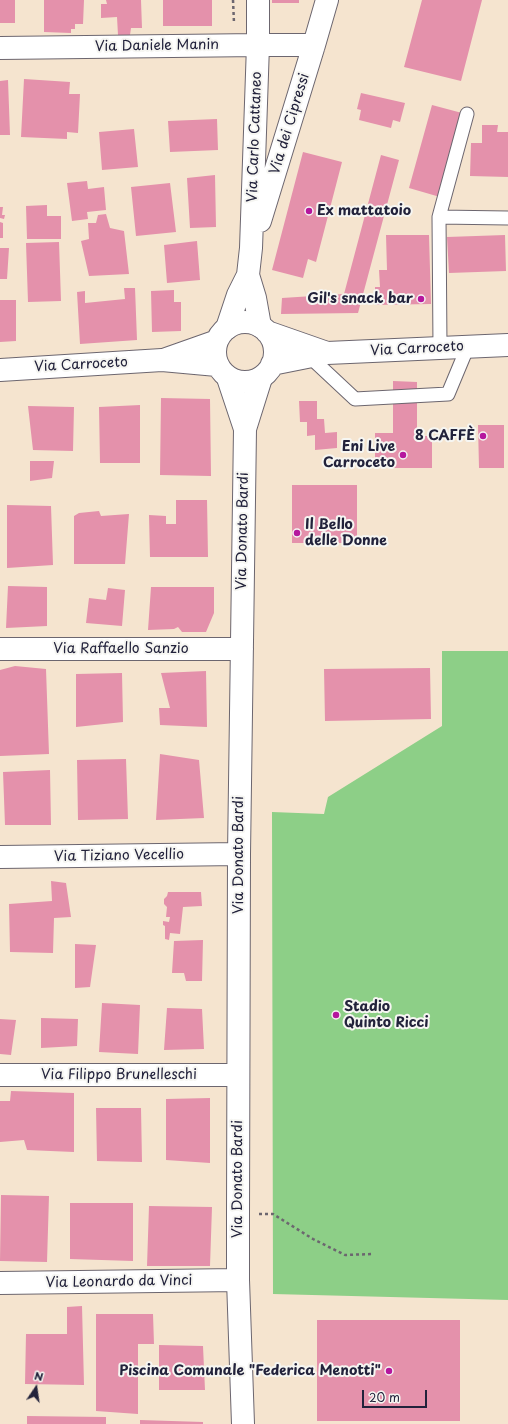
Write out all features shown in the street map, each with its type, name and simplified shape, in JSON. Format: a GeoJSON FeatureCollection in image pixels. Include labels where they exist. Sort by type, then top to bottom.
{"type":"FeatureCollection","features":[{"type":"Feature","properties":{"kind":"street","name":"Via Carlo Cattaneo"},"geometry":{"type":"LineString","coordinates":[[222,334],[248,275],[251,248],[258,45],[258,0]]}},
{"type":"Feature","properties":{"kind":"street","name":"Via dei Cipressi"},"geometry":{"type":"LineString","coordinates":[[251,248],[327,0]]}},
{"type":"Feature","properties":{"kind":"street","name":"Via Daniele Manin"},"geometry":{"type":"LineString","coordinates":[[0,48],[314,45]]}},
{"type":"Feature","properties":{"kind":"street","name":"Via Carlo Cattaneo"},"geometry":{"type":"LineString","coordinates":[[248,275],[263,329]]}},
{"type":"Feature","properties":{"kind":"street"},"geometry":{"type":"LineString","coordinates":[[243,322],[252,323],[263,329],[272,339],[275,356],[267,371],[253,381],[236,381],[223,371],[215,349],[222,334],[235,324],[243,322]]}},
{"type":"Feature","properties":{"kind":"street","name":"Via Carroceto"},"geometry":{"type":"LineString","coordinates":[[263,329],[318,355]]}},
{"type":"Feature","properties":{"kind":"street","name":"Via Carroceto"},"geometry":{"type":"LineString","coordinates":[[162,360],[222,334]]}},
{"type":"Feature","properties":{"kind":"street","name":"Via Carroceto"},"geometry":{"type":"LineString","coordinates":[[267,371],[318,355],[508,345]]}},
{"type":"Feature","properties":{"kind":"street","name":"Via Carroceto"},"geometry":{"type":"LineString","coordinates":[[0,370],[162,360],[223,371]]}},
{"type":"Feature","properties":{"kind":"street","name":"Via Donato Bardi"},"geometry":{"type":"LineString","coordinates":[[223,371],[245,429]]}},
{"type":"Feature","properties":{"kind":"street","name":"Via Donato Bardi"},"geometry":{"type":"LineString","coordinates":[[243,1424],[238,1280],[238,1075],[239,854],[245,429],[267,371]]}},
{"type":"Feature","properties":{"kind":"street","name":"Via Raffaello Sanzio"},"geometry":{"type":"LineString","coordinates":[[0,649],[242,649]]}},
{"type":"Feature","properties":{"kind":"street","name":"Via Tiziano Vecellio"},"geometry":{"type":"LineString","coordinates":[[0,857],[239,854]]}},
{"type":"Feature","properties":{"kind":"street","name":"Via Filippo Brunelleschi"},"geometry":{"type":"LineString","coordinates":[[0,1076],[238,1075]]}},
{"type":"Feature","properties":{"kind":"street","name":"Via Leonardo da Vinci"},"geometry":{"type":"LineString","coordinates":[[0,1283],[238,1280]]}},
{"type":"Feature","properties":{"kind":"lane"},"geometry":{"type":"LineString","coordinates":[[440,348],[439,218],[467,114]]}},
{"type":"Feature","properties":{"kind":"lane"},"geometry":{"type":"LineString","coordinates":[[439,218],[508,218]]}},
{"type":"Feature","properties":{"kind":"lane"},"geometry":{"type":"LineString","coordinates":[[318,355],[355,399],[448,394],[468,346]]}},
{"type":"Feature","properties":{"kind":"path"},"geometry":{"type":"LineString","coordinates":[[238,1214],[273,1214],[313,1239],[345,1255],[373,1254]]}},
{"type":"Feature","properties":{"kind":"green space","name":"Stadio Quinto Ricci"},"geometry":{"type":"Polygon","coordinates":[[[442,651],[508,651],[508,1300],[273,1294],[272,812],[324,814],[328,797],[442,726],[442,651]]]}},
{"type":"Feature","properties":{"kind":"building"},"geometry":{"type":"Polygon","coordinates":[[[0,0],[15,0],[15,23],[0,23],[0,0]]]}},
{"type":"Feature","properties":{"kind":"building"},"geometry":{"type":"Polygon","coordinates":[[[44,0],[84,0],[83,24],[75,24],[75,29],[71,29],[71,33],[44,32],[44,0]]]}},
{"type":"Feature","properties":{"kind":"building"},"geometry":{"type":"Polygon","coordinates":[[[106,0],[141,0],[142,28],[131,28],[130,35],[118,35],[117,17],[101,18],[101,4],[107,4],[106,0]]]}},
{"type":"Feature","properties":{"kind":"building"},"geometry":{"type":"Polygon","coordinates":[[[163,0],[212,0],[212,26],[163,26],[163,0]]]}},
{"type":"Feature","properties":{"kind":"building"},"geometry":{"type":"Polygon","coordinates":[[[272,0],[299,0],[299,3],[272,3],[272,0]]]}},
{"type":"Feature","properties":{"kind":"building"},"geometry":{"type":"Polygon","coordinates":[[[422,0],[482,0],[461,81],[404,67],[422,0]]]}},
{"type":"Feature","properties":{"kind":"building"},"geometry":{"type":"Polygon","coordinates":[[[24,79],[70,82],[69,94],[80,94],[78,133],[67,132],[67,139],[21,137],[24,79]]]}},
{"type":"Feature","properties":{"kind":"building"},"geometry":{"type":"Polygon","coordinates":[[[8,80],[10,135],[0,135],[0,81],[8,80]]]}},
{"type":"Feature","properties":{"kind":"building"},"geometry":{"type":"Polygon","coordinates":[[[361,93],[405,103],[400,122],[393,120],[391,128],[359,120],[361,110],[357,109],[361,93]]]}},
{"type":"Feature","properties":{"kind":"building"},"geometry":{"type":"Polygon","coordinates":[[[432,105],[462,113],[440,197],[409,188],[432,105]]]}},
{"type":"Feature","properties":{"kind":"building"},"geometry":{"type":"Polygon","coordinates":[[[217,119],[218,150],[170,152],[168,121],[217,119]]]}},
{"type":"Feature","properties":{"kind":"building"},"geometry":{"type":"Polygon","coordinates":[[[482,125],[498,125],[497,132],[508,132],[508,177],[470,176],[471,143],[482,143],[482,125]]]}},
{"type":"Feature","properties":{"kind":"building"},"geometry":{"type":"Polygon","coordinates":[[[134,129],[138,167],[102,170],[99,132],[134,129]]]}},
{"type":"Feature","properties":{"kind":"building","name":"Ex mattatoio"},"geometry":{"type":"Polygon","coordinates":[[[303,152],[342,162],[316,262],[308,259],[303,278],[272,270],[303,152]]]}},
{"type":"Feature","properties":{"kind":"building"},"geometry":{"type":"Polygon","coordinates":[[[381,155],[399,160],[358,313],[281,314],[282,298],[344,294],[381,155]]]}},
{"type":"Feature","properties":{"kind":"building"},"geometry":{"type":"Polygon","coordinates":[[[215,175],[216,227],[190,228],[187,178],[215,175]]]}},
{"type":"Feature","properties":{"kind":"building"},"geometry":{"type":"Polygon","coordinates":[[[87,181],[88,189],[104,187],[106,210],[87,212],[88,219],[72,221],[67,183],[87,181]]]}},
{"type":"Feature","properties":{"kind":"building"},"geometry":{"type":"Polygon","coordinates":[[[170,183],[176,232],[136,236],[131,187],[170,183]]]}},
{"type":"Feature","properties":{"kind":"building"},"geometry":{"type":"Polygon","coordinates":[[[47,205],[47,216],[61,216],[61,239],[27,239],[26,206],[47,205]]]}},
{"type":"Feature","properties":{"kind":"building"},"geometry":{"type":"Polygon","coordinates":[[[0,207],[3,207],[2,215],[5,215],[4,219],[0,218],[0,207]]]}},
{"type":"Feature","properties":{"kind":"building"},"geometry":{"type":"Polygon","coordinates":[[[106,214],[110,228],[124,231],[129,274],[89,276],[81,241],[89,239],[88,223],[96,223],[98,215],[106,214]]]}},
{"type":"Feature","properties":{"kind":"building"},"geometry":{"type":"Polygon","coordinates":[[[0,222],[3,223],[3,238],[0,238],[0,222]]]}},
{"type":"Feature","properties":{"kind":"building"},"geometry":{"type":"Polygon","coordinates":[[[386,235],[429,235],[431,304],[375,305],[375,287],[380,287],[379,270],[387,270],[386,235]]]}},
{"type":"Feature","properties":{"kind":"building"},"geometry":{"type":"Polygon","coordinates":[[[505,235],[506,271],[449,273],[447,237],[505,235]]]}},
{"type":"Feature","properties":{"kind":"building"},"geometry":{"type":"Polygon","coordinates":[[[197,241],[200,280],[167,283],[164,245],[197,241]]]}},
{"type":"Feature","properties":{"kind":"building"},"geometry":{"type":"Polygon","coordinates":[[[59,242],[61,301],[28,302],[26,243],[59,242]]]}},
{"type":"Feature","properties":{"kind":"building"},"geometry":{"type":"Polygon","coordinates":[[[0,248],[9,248],[7,279],[0,279],[0,248]]]}},
{"type":"Feature","properties":{"kind":"building"},"geometry":{"type":"Polygon","coordinates":[[[124,288],[135,288],[137,340],[80,344],[77,292],[85,291],[85,303],[125,299],[124,288]]]}},
{"type":"Feature","properties":{"kind":"building"},"geometry":{"type":"Polygon","coordinates":[[[174,290],[174,302],[181,302],[181,331],[152,332],[151,291],[174,290]]]}},
{"type":"Feature","properties":{"kind":"building"},"geometry":{"type":"Polygon","coordinates":[[[0,300],[16,300],[16,341],[0,342],[0,300]]]}},
{"type":"Feature","properties":{"kind":"building"},"geometry":{"type":"Polygon","coordinates":[[[393,381],[417,382],[417,436],[432,436],[432,468],[375,468],[375,433],[393,433],[393,381]]]}},
{"type":"Feature","properties":{"kind":"building"},"geometry":{"type":"Polygon","coordinates":[[[161,398],[210,399],[211,476],[160,475],[161,398]]]}},
{"type":"Feature","properties":{"kind":"building"},"geometry":{"type":"Polygon","coordinates":[[[299,401],[317,401],[317,419],[324,419],[325,433],[337,432],[337,448],[315,450],[315,435],[307,436],[307,422],[300,422],[299,401]]]}},
{"type":"Feature","properties":{"kind":"building"},"geometry":{"type":"Polygon","coordinates":[[[140,405],[140,463],[100,463],[99,407],[140,405]]]}},
{"type":"Feature","properties":{"kind":"building"},"geometry":{"type":"Polygon","coordinates":[[[28,406],[74,407],[73,451],[33,450],[28,406]]]}},
{"type":"Feature","properties":{"kind":"building"},"geometry":{"type":"Polygon","coordinates":[[[478,425],[504,425],[504,468],[479,468],[478,425]]]}},
{"type":"Feature","properties":{"kind":"building"},"geometry":{"type":"Polygon","coordinates":[[[30,461],[54,461],[52,478],[30,481],[30,461]]]}},
{"type":"Feature","properties":{"kind":"building"},"geometry":{"type":"Polygon","coordinates":[[[292,485],[357,485],[357,543],[292,543],[292,485]]]}},
{"type":"Feature","properties":{"kind":"building"},"geometry":{"type":"Polygon","coordinates":[[[176,500],[207,500],[208,557],[150,557],[149,515],[166,516],[166,524],[176,524],[176,500]]]}},
{"type":"Feature","properties":{"kind":"building"},"geometry":{"type":"Polygon","coordinates":[[[7,505],[51,506],[53,565],[7,568],[7,505]]]}},
{"type":"Feature","properties":{"kind":"building"},"geometry":{"type":"Polygon","coordinates":[[[99,511],[101,516],[129,514],[125,564],[74,564],[74,516],[79,513],[99,511]]]}},
{"type":"Feature","properties":{"kind":"building"},"geometry":{"type":"Polygon","coordinates":[[[8,586],[47,587],[47,626],[6,628],[8,586]]]}},
{"type":"Feature","properties":{"kind":"building"},"geometry":{"type":"Polygon","coordinates":[[[151,587],[214,587],[214,613],[206,632],[182,632],[178,627],[174,629],[148,630],[151,587]]]}},
{"type":"Feature","properties":{"kind":"building"},"geometry":{"type":"Polygon","coordinates":[[[108,588],[125,590],[122,626],[86,623],[89,598],[106,600],[108,588]]]}},
{"type":"Feature","properties":{"kind":"building"},"geometry":{"type":"Polygon","coordinates":[[[15,666],[46,669],[49,754],[0,756],[0,670],[15,666]]]}},
{"type":"Feature","properties":{"kind":"building"},"geometry":{"type":"Polygon","coordinates":[[[430,668],[431,719],[325,721],[324,669],[430,668]]]}},
{"type":"Feature","properties":{"kind":"building"},"geometry":{"type":"Polygon","coordinates":[[[206,671],[207,727],[160,725],[159,708],[170,708],[161,673],[206,671]]]}},
{"type":"Feature","properties":{"kind":"building"},"geometry":{"type":"Polygon","coordinates":[[[122,673],[123,722],[76,727],[76,674],[122,673]]]}},
{"type":"Feature","properties":{"kind":"building"},"geometry":{"type":"Polygon","coordinates":[[[160,754],[199,760],[204,818],[156,820],[160,754]]]}},
{"type":"Feature","properties":{"kind":"building"},"geometry":{"type":"Polygon","coordinates":[[[126,759],[128,819],[78,820],[77,760],[126,759]]]}},
{"type":"Feature","properties":{"kind":"building"},"geometry":{"type":"Polygon","coordinates":[[[50,770],[51,825],[5,825],[3,772],[50,770]]]}},
{"type":"Feature","properties":{"kind":"building"},"geometry":{"type":"Polygon","coordinates":[[[51,881],[66,883],[71,917],[54,918],[53,953],[10,952],[9,904],[52,901],[51,881]]]}},
{"type":"Feature","properties":{"kind":"building"},"geometry":{"type":"Polygon","coordinates":[[[168,892],[201,892],[202,906],[183,907],[180,934],[170,933],[169,940],[165,939],[165,926],[163,925],[163,921],[169,922],[170,917],[166,917],[167,907],[164,904],[164,899],[168,892]]]}},
{"type":"Feature","properties":{"kind":"building"},"geometry":{"type":"Polygon","coordinates":[[[203,940],[202,981],[186,981],[184,973],[172,973],[174,941],[203,940]]]}},
{"type":"Feature","properties":{"kind":"building"},"geometry":{"type":"Polygon","coordinates":[[[75,944],[96,945],[90,987],[75,988],[75,944]]]}},
{"type":"Feature","properties":{"kind":"building"},"geometry":{"type":"Polygon","coordinates":[[[102,1003],[140,1005],[138,1054],[99,1052],[102,1003]]]}},
{"type":"Feature","properties":{"kind":"building"},"geometry":{"type":"Polygon","coordinates":[[[167,1008],[202,1009],[204,1049],[164,1050],[167,1008]]]}},
{"type":"Feature","properties":{"kind":"building"},"geometry":{"type":"Polygon","coordinates":[[[41,1018],[78,1019],[77,1046],[41,1048],[41,1018]]]}},
{"type":"Feature","properties":{"kind":"building"},"geometry":{"type":"Polygon","coordinates":[[[0,1019],[16,1020],[11,1055],[0,1054],[0,1019]]]}},
{"type":"Feature","properties":{"kind":"building"},"geometry":{"type":"Polygon","coordinates":[[[11,1091],[74,1093],[74,1152],[27,1150],[24,1140],[0,1142],[0,1101],[10,1101],[11,1091]]]}},
{"type":"Feature","properties":{"kind":"building"},"geometry":{"type":"Polygon","coordinates":[[[210,1098],[210,1163],[166,1160],[166,1099],[210,1098]]]}},
{"type":"Feature","properties":{"kind":"building"},"geometry":{"type":"Polygon","coordinates":[[[96,1108],[141,1108],[142,1162],[97,1161],[96,1108]]]}},
{"type":"Feature","properties":{"kind":"building"},"geometry":{"type":"Polygon","coordinates":[[[1,1195],[49,1196],[47,1262],[0,1261],[1,1195]]]}},
{"type":"Feature","properties":{"kind":"building"},"geometry":{"type":"Polygon","coordinates":[[[70,1203],[133,1203],[133,1261],[70,1259],[70,1203]]]}},
{"type":"Feature","properties":{"kind":"building"},"geometry":{"type":"Polygon","coordinates":[[[149,1206],[212,1207],[210,1266],[147,1266],[149,1206]]]}},
{"type":"Feature","properties":{"kind":"building"},"geometry":{"type":"Polygon","coordinates":[[[82,1306],[84,1385],[25,1384],[26,1334],[67,1334],[67,1307],[82,1306]]]}},
{"type":"Feature","properties":{"kind":"building"},"geometry":{"type":"Polygon","coordinates":[[[96,1314],[153,1314],[154,1344],[138,1344],[138,1414],[96,1411],[96,1314]]]}},
{"type":"Feature","properties":{"kind":"building","name":"Piscina Comunale \"Federica Menotti\""},"geometry":{"type":"Polygon","coordinates":[[[317,1320],[460,1320],[460,1421],[317,1421],[317,1320]]]}},
{"type":"Feature","properties":{"kind":"building"},"geometry":{"type":"Polygon","coordinates":[[[159,1345],[203,1346],[205,1390],[159,1390],[159,1345]]]}},
{"type":"Feature","properties":{"kind":"building"},"geometry":{"type":"Polygon","coordinates":[[[27,1416],[106,1417],[106,1424],[27,1424],[27,1416]]]}},
{"type":"Feature","properties":{"kind":"building"},"geometry":{"type":"Polygon","coordinates":[[[140,1420],[203,1422],[203,1424],[140,1424],[140,1420]]]}},
{"type":"Feature","properties":{"kind":"place","name":"Ex mattatoio"},"geometry":{"type":"Point","coordinates":[309,211]}},
{"type":"Feature","properties":{"kind":"place","name":"Gil's snack bar"},"geometry":{"type":"Point","coordinates":[421,299]}},
{"type":"Feature","properties":{"kind":"place","name":"8 CAFFÈ"},"geometry":{"type":"Point","coordinates":[483,436]}},
{"type":"Feature","properties":{"kind":"place","name":"Eni Live Carroceto"},"geometry":{"type":"Point","coordinates":[403,455]}},
{"type":"Feature","properties":{"kind":"place","name":"Il Bello delle Donne"},"geometry":{"type":"Point","coordinates":[297,533]}},
{"type":"Feature","properties":{"kind":"place","name":"Stadio Quinto Ricci"},"geometry":{"type":"Point","coordinates":[336,1015]}},
{"type":"Feature","properties":{"kind":"place","name":"Piscina Comunale \"Federica Menotti\""},"geometry":{"type":"Point","coordinates":[389,1371]}}]}
